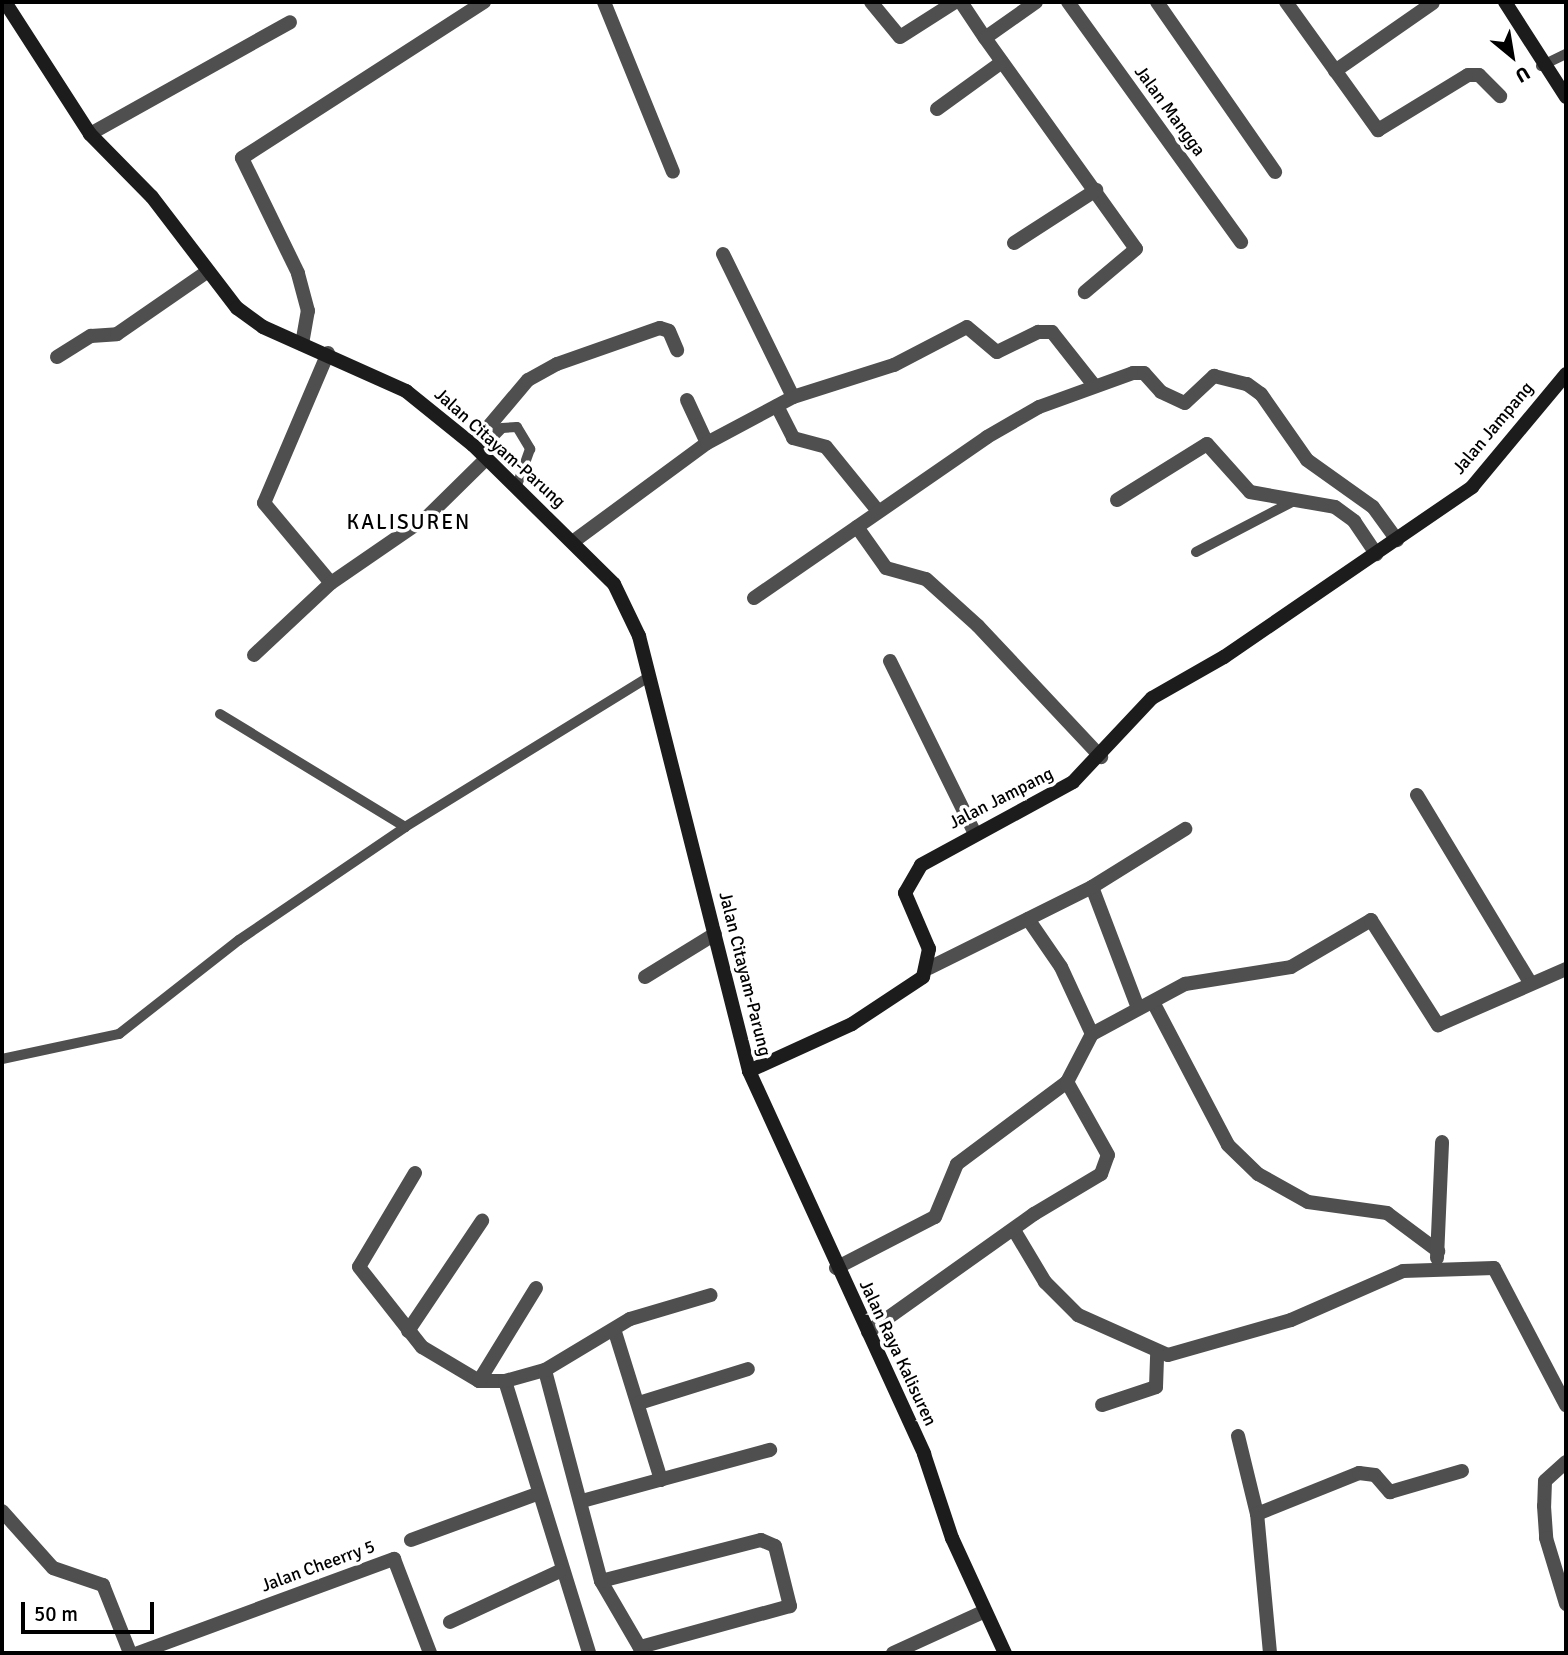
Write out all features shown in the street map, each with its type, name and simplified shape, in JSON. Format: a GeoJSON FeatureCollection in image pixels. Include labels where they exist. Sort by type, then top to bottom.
{"type":"FeatureCollection","features":[{"type":"Feature","properties":{"kind":"main road","name":"Jalan Citayam-Parung"},"geometry":{"type":"LineString","coordinates":[[5,2],[90,134],[152,197],[207,272],[252,321],[328,353],[406,391],[479,452],[574,541],[614,584],[650,676],[750,1071]]}},
{"type":"Feature","properties":{"kind":"main road"},"geometry":{"type":"LineString","coordinates":[[1505,2],[1541,66],[1566,97]]}},
{"type":"Feature","properties":{"kind":"main road","name":"Jalan Jampang"},"geometry":{"type":"LineString","coordinates":[[929,968],[906,883],[935,855],[1073,782],[1101,757],[1152,698],[1376,554],[1472,487],[1566,374]]}},
{"type":"Feature","properties":{"kind":"main road"},"geometry":{"type":"LineString","coordinates":[[750,1071],[852,1024],[901,995],[929,968]]}},
{"type":"Feature","properties":{"kind":"main road","name":"Jalan Raya Kalisuren"},"geometry":{"type":"LineString","coordinates":[[750,1071],[836,1268],[868,1332],[1005,1653]]}},
{"type":"Feature","properties":{"kind":"street"},"geometry":{"type":"LineString","coordinates":[[302,344],[309,311],[298,273],[242,158],[484,2]]}},
{"type":"Feature","properties":{"kind":"street"},"geometry":{"type":"LineString","coordinates":[[604,2],[673,172]]}},
{"type":"Feature","properties":{"kind":"street"},"geometry":{"type":"LineString","coordinates":[[871,2],[900,37],[955,2]]}},
{"type":"Feature","properties":{"kind":"street"},"geometry":{"type":"LineString","coordinates":[[961,2],[1136,249],[1085,292]]}},
{"type":"Feature","properties":{"kind":"street"},"geometry":{"type":"LineString","coordinates":[[985,38],[1036,2]]}},
{"type":"Feature","properties":{"kind":"street","name":"Jalan Mangga"},"geometry":{"type":"LineString","coordinates":[[1068,2],[1241,242]]}},
{"type":"Feature","properties":{"kind":"street"},"geometry":{"type":"LineString","coordinates":[[1158,2],[1275,172]]}},
{"type":"Feature","properties":{"kind":"street"},"geometry":{"type":"LineString","coordinates":[[1290,3],[1335,71],[1381,131],[1468,75],[1479,75],[1500,96]]}},
{"type":"Feature","properties":{"kind":"street"},"geometry":{"type":"LineString","coordinates":[[1335,71],[1433,4]]}},
{"type":"Feature","properties":{"kind":"street"},"geometry":{"type":"LineString","coordinates":[[90,134],[290,22]]}},
{"type":"Feature","properties":{"kind":"street"},"geometry":{"type":"LineString","coordinates":[[937,109],[1002,62]]}},
{"type":"Feature","properties":{"kind":"street"},"geometry":{"type":"LineString","coordinates":[[1014,243],[1096,190]]}},
{"type":"Feature","properties":{"kind":"street"},"geometry":{"type":"LineString","coordinates":[[723,254],[793,397]]}},
{"type":"Feature","properties":{"kind":"street"},"geometry":{"type":"LineString","coordinates":[[57,357],[92,336],[117,334],[207,272]]}},
{"type":"Feature","properties":{"kind":"street"},"geometry":{"type":"LineString","coordinates":[[574,541],[707,443],[793,397],[894,365],[970,326],[997,352],[1038,332],[1052,332],[1093,384]]}},
{"type":"Feature","properties":{"kind":"street"},"geometry":{"type":"LineString","coordinates":[[254,655],[331,583],[427,517],[479,452],[528,380],[557,364],[660,328],[669,331],[677,350]]}},
{"type":"Feature","properties":{"kind":"street"},"geometry":{"type":"LineString","coordinates":[[328,353],[264,503],[331,583]]}},
{"type":"Feature","properties":{"kind":"street"},"geometry":{"type":"LineString","coordinates":[[754,598],[987,437],[1093,384],[1144,373],[1161,392],[1189,403],[1214,376],[1247,384],[1261,394],[1307,460],[1373,507],[1397,540]]}},
{"type":"Feature","properties":{"kind":"street"},"geometry":{"type":"LineString","coordinates":[[687,400],[707,443]]}},
{"type":"Feature","properties":{"kind":"street"},"geometry":{"type":"LineString","coordinates":[[777,406],[793,438],[826,447],[878,511]]}},
{"type":"Feature","properties":{"kind":"street"},"geometry":{"type":"LineString","coordinates":[[1117,500],[1205,444],[1250,492],[1298,498],[1335,507],[1376,554]]}},
{"type":"Feature","properties":{"kind":"street"},"geometry":{"type":"LineString","coordinates":[[857,527],[886,568],[926,579],[978,626],[1101,757]]}},
{"type":"Feature","properties":{"kind":"street"},"geometry":{"type":"LineString","coordinates":[[890,661],[975,834]]}},
{"type":"Feature","properties":{"kind":"street"},"geometry":{"type":"LineString","coordinates":[[1417,795],[1530,982]]}},
{"type":"Feature","properties":{"kind":"street"},"geometry":{"type":"LineString","coordinates":[[929,968],[1092,887],[1185,828]]}},
{"type":"Feature","properties":{"kind":"street"},"geometry":{"type":"LineString","coordinates":[[1092,887],[1138,1009]]}},
{"type":"Feature","properties":{"kind":"street"},"geometry":{"type":"LineString","coordinates":[[1028,919],[1061,967],[1091,1034]]}},
{"type":"Feature","properties":{"kind":"street"},"geometry":{"type":"LineString","coordinates":[[836,1268],[935,1217],[957,1164],[1067,1082],[1091,1034],[1185,984],[1291,967],[1371,920],[1438,1025],[1530,982],[1566,969]]}},
{"type":"Feature","properties":{"kind":"street"},"geometry":{"type":"LineString","coordinates":[[645,977],[715,934]]}},
{"type":"Feature","properties":{"kind":"street"},"geometry":{"type":"LineString","coordinates":[[1153,1002],[1228,1145],[1258,1174],[1308,1202],[1387,1213],[1436,1259],[1497,1272],[1566,1405]]}},
{"type":"Feature","properties":{"kind":"street"},"geometry":{"type":"LineString","coordinates":[[868,1332],[1106,1167],[1108,1155],[1067,1082]]}},
{"type":"Feature","properties":{"kind":"street"},"geometry":{"type":"LineString","coordinates":[[1436,1259],[1442,1142]]}},
{"type":"Feature","properties":{"kind":"street"},"geometry":{"type":"LineString","coordinates":[[415,1173],[359,1263],[368,1286],[408,1331],[478,1381],[505,1381],[545,1370],[615,1332],[630,1319],[711,1295]]}},
{"type":"Feature","properties":{"kind":"street"},"geometry":{"type":"LineString","coordinates":[[408,1331],[482,1221]]}},
{"type":"Feature","properties":{"kind":"street"},"geometry":{"type":"LineString","coordinates":[[1014,1230],[1045,1282],[1078,1315],[1131,1335],[1157,1354],[1180,1354],[1291,1320],[1436,1259]]}},
{"type":"Feature","properties":{"kind":"street"},"geometry":{"type":"LineString","coordinates":[[478,1381],[537,1288]]}},
{"type":"Feature","properties":{"kind":"street"},"geometry":{"type":"LineString","coordinates":[[615,1332],[661,1480]]}},
{"type":"Feature","properties":{"kind":"street"},"geometry":{"type":"LineString","coordinates":[[1102,1405],[1156,1387],[1157,1354]]}},
{"type":"Feature","properties":{"kind":"street"},"geometry":{"type":"LineString","coordinates":[[639,1403],[748,1369]]}},
{"type":"Feature","properties":{"kind":"street"},"geometry":{"type":"LineString","coordinates":[[545,1370],[582,1501],[601,1581],[611,1608],[641,1650],[790,1606],[775,1546],[761,1540],[601,1581]]}},
{"type":"Feature","properties":{"kind":"street"},"geometry":{"type":"LineString","coordinates":[[505,1381],[584,1652]]}},
{"type":"Feature","properties":{"kind":"street"},"geometry":{"type":"LineString","coordinates":[[1238,1436],[1257,1514],[1270,1653]]}},
{"type":"Feature","properties":{"kind":"street"},"geometry":{"type":"LineString","coordinates":[[582,1501],[770,1450]]}},
{"type":"Feature","properties":{"kind":"street"},"geometry":{"type":"LineString","coordinates":[[1566,1462],[1545,1481],[1544,1506],[1546,1538],[1566,1604]]}},
{"type":"Feature","properties":{"kind":"street"},"geometry":{"type":"LineString","coordinates":[[1257,1514],[1359,1473],[1375,1475],[1390,1492],[1462,1471]]}},
{"type":"Feature","properties":{"kind":"street"},"geometry":{"type":"LineString","coordinates":[[411,1540],[537,1493]]}},
{"type":"Feature","properties":{"kind":"street"},"geometry":{"type":"LineString","coordinates":[[2,1511],[53,1568],[103,1585],[130,1653]]}},
{"type":"Feature","properties":{"kind":"street","name":"Jalan Cheerry 5"},"geometry":{"type":"LineString","coordinates":[[138,1653],[394,1559],[430,1653]]}},
{"type":"Feature","properties":{"kind":"street"},"geometry":{"type":"LineString","coordinates":[[450,1622],[560,1571]]}},
{"type":"Feature","properties":{"kind":"street"},"geometry":{"type":"LineString","coordinates":[[893,1653],[985,1611]]}},
{"type":"Feature","properties":{"kind":"lane"},"geometry":{"type":"LineString","coordinates":[[1541,66],[1566,54]]}},
{"type":"Feature","properties":{"kind":"lane"},"geometry":{"type":"LineString","coordinates":[[479,452],[502,428],[517,427],[530,449],[516,488]]}},
{"type":"Feature","properties":{"kind":"lane"},"geometry":{"type":"LineString","coordinates":[[1196,552],[1298,498]]}},
{"type":"Feature","properties":{"kind":"lane"},"geometry":{"type":"LineString","coordinates":[[2,1059],[119,1034],[239,940],[405,827],[650,676]]}},
{"type":"Feature","properties":{"kind":"lane"},"geometry":{"type":"LineString","coordinates":[[220,714],[405,827]]}},
{"type":"Feature","properties":{"kind":"district","name":"KALISUREN"},"geometry":{"type":"Point","coordinates":[409,522]}}]}
